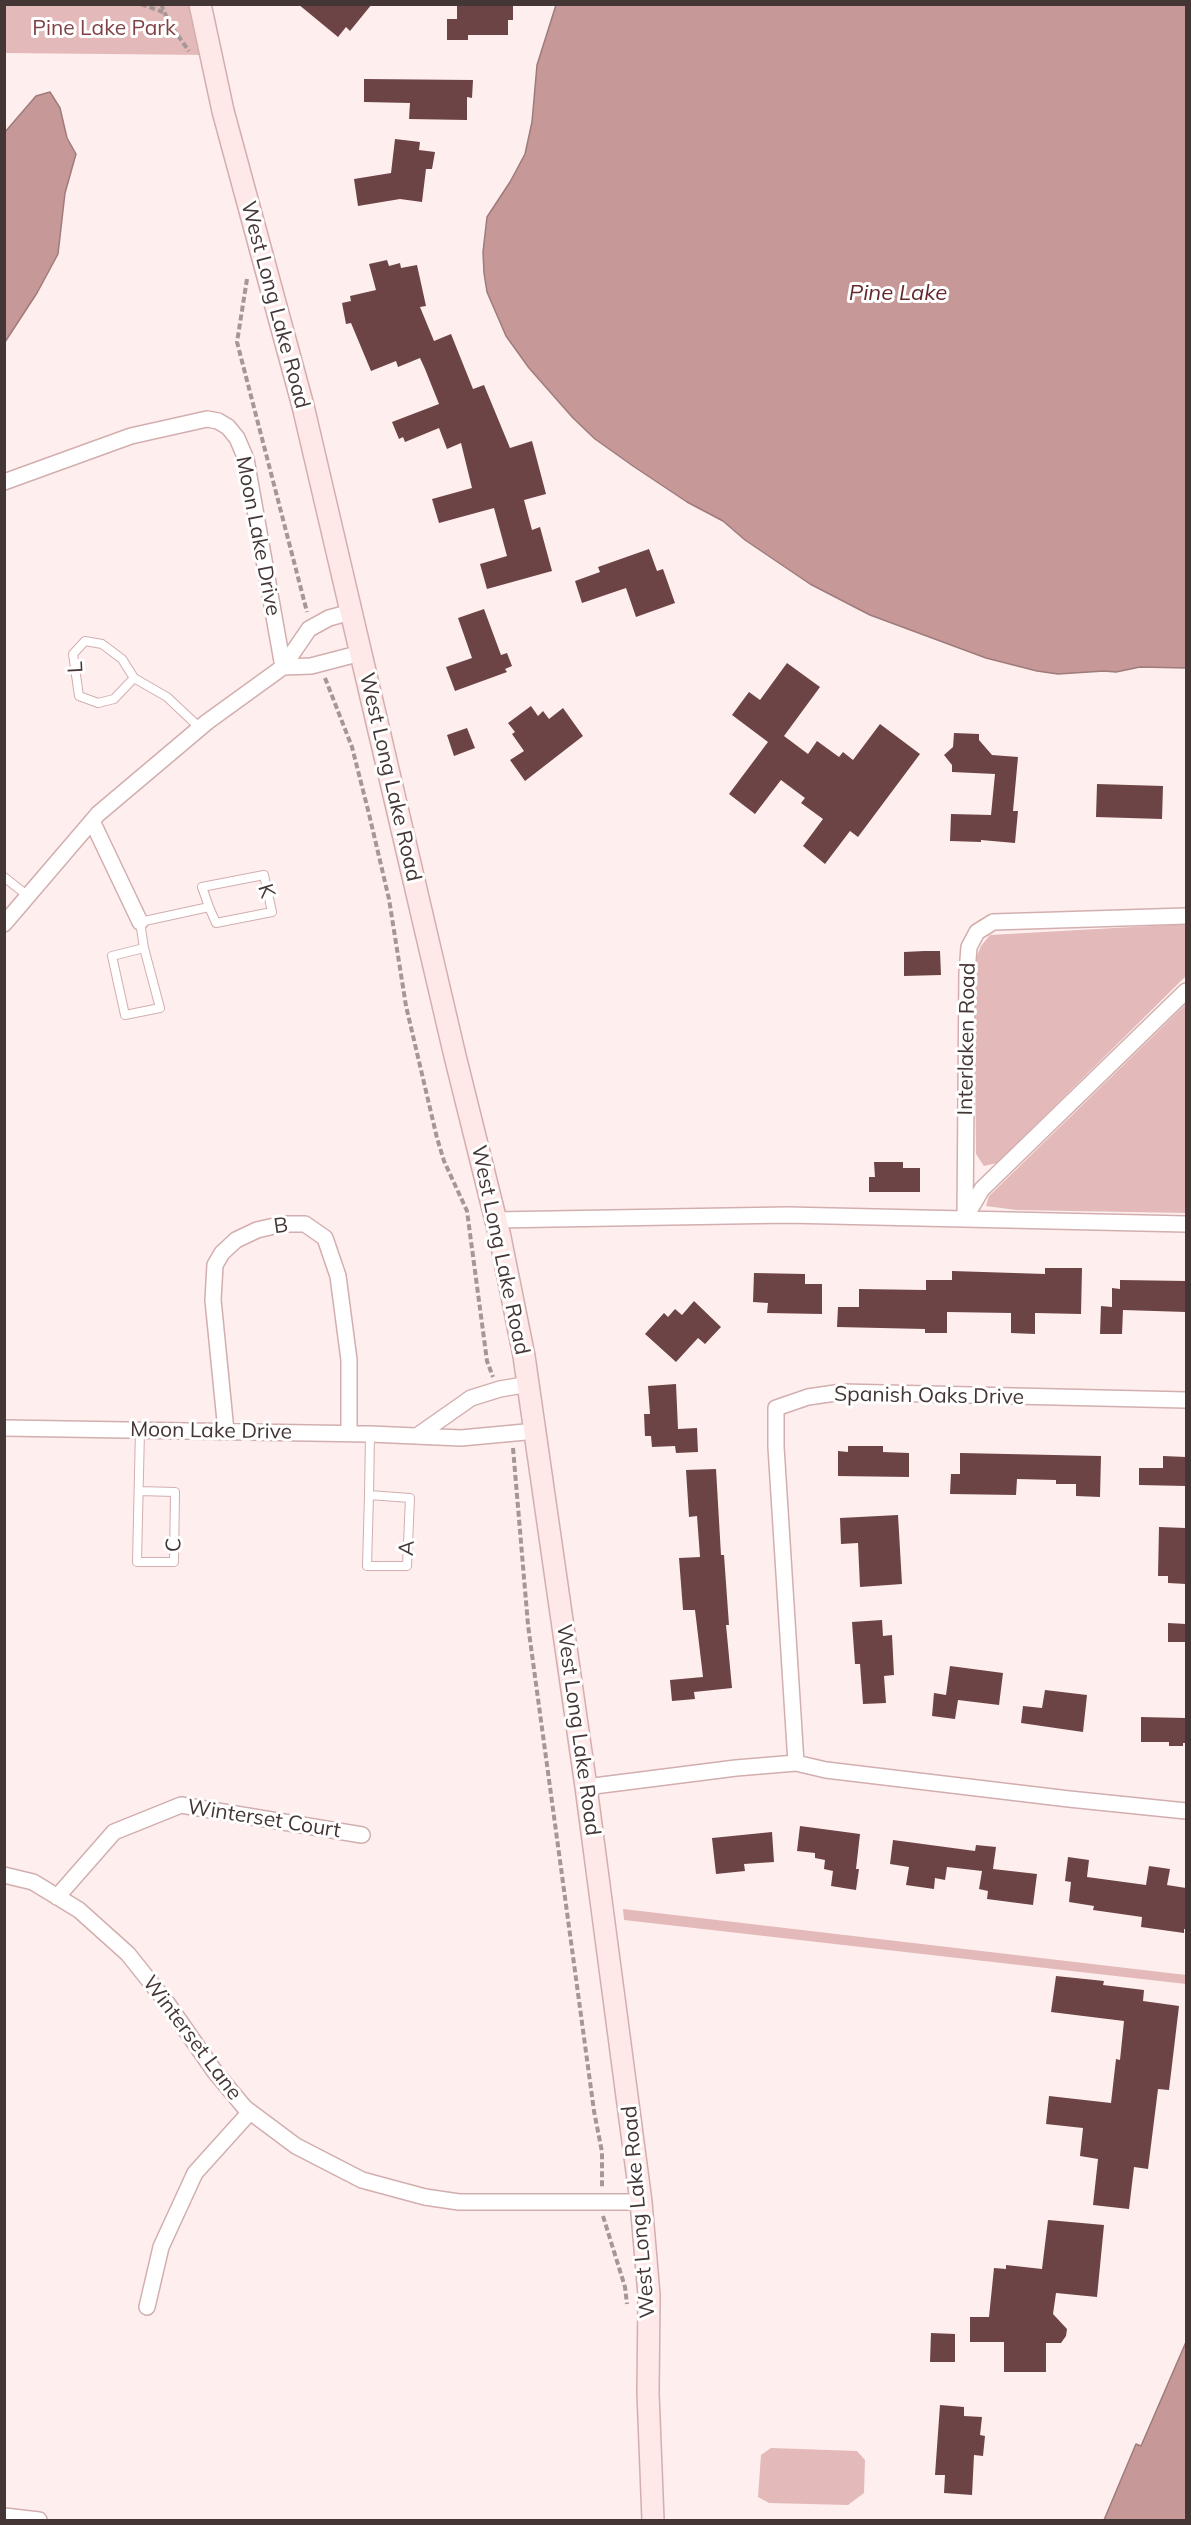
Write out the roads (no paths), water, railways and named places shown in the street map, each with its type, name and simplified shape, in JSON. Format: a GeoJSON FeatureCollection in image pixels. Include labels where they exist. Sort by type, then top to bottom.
{"type":"FeatureCollection","features":[{"type":"Feature","properties":{"kind":"main road","name":"West Long Lake Road"},"geometry":{"type":"LineString","coordinates":[[200,4],[223,111],[303,406],[495,1220],[528,1384],[586,1787],[641,2202],[649,2295],[648,2393],[653,2520]]}},
{"type":"Feature","properties":{"kind":"street","name":"Moon Lake Drive"},"geometry":{"type":"LineString","coordinates":[[4,482],[131,436],[207,419],[218,421],[237,438],[246,459],[283,667]]}},
{"type":"Feature","properties":{"kind":"street","name":"Moon Lake Drive"},"geometry":{"type":"LineString","coordinates":[[4,924],[92,821],[200,728],[283,667],[309,629],[329,618],[351,612]]}},
{"type":"Feature","properties":{"kind":"street"},"geometry":{"type":"LineString","coordinates":[[283,667],[321,663],[361,653]]}},
{"type":"Feature","properties":{"kind":"street"},"geometry":{"type":"LineString","coordinates":[[92,821],[140,922]]}},
{"type":"Feature","properties":{"kind":"street","name":"Interlaken Road"},"geometry":{"type":"LineString","coordinates":[[965,1218],[967,973],[969,947],[976,932],[993,922],[1186,916]]}},
{"type":"Feature","properties":{"kind":"street"},"geometry":{"type":"LineString","coordinates":[[965,1218],[982,1189],[1186,991]]}},
{"type":"Feature","properties":{"kind":"street"},"geometry":{"type":"LineString","coordinates":[[495,1220],[788,1215],[1186,1224]]}},
{"type":"Feature","properties":{"kind":"street","name":"B"},"geometry":{"type":"LineString","coordinates":[[226,1431],[213,1300],[215,1265],[222,1253],[236,1240],[257,1230],[283,1224],[305,1224],[324,1238],[338,1276],[350,1360],[349,1433]]}},
{"type":"Feature","properties":{"kind":"street"},"geometry":{"type":"LineString","coordinates":[[417,1436],[471,1398],[500,1389],[528,1384]]}},
{"type":"Feature","properties":{"kind":"street","name":"Spanish Oaks Drive"},"geometry":{"type":"LineString","coordinates":[[796,1763],[776,1447],[776,1408],[808,1397],[842,1392],[1186,1400]]}},
{"type":"Feature","properties":{"kind":"street","name":"Moon Lake Drive"},"geometry":{"type":"LineString","coordinates":[[4,1428],[349,1433],[461,1438],[536,1431]]}},
{"type":"Feature","properties":{"kind":"street"},"geometry":{"type":"LineString","coordinates":[[586,1787],[736,1768],[796,1763],[825,1770],[1186,1811]]}},
{"type":"Feature","properties":{"kind":"street","name":"Winterset Court"},"geometry":{"type":"LineString","coordinates":[[57,1897],[114,1832],[181,1804],[362,1835]]}},
{"type":"Feature","properties":{"kind":"street","name":"Winterset Lane"},"geometry":{"type":"LineString","coordinates":[[4,1875],[33,1882],[79,1910],[128,1954],[167,2003],[215,2072],[250,2112],[296,2146],[362,2180],[414,2194],[459,2202],[641,2202]]}},
{"type":"Feature","properties":{"kind":"street"},"geometry":{"type":"LineString","coordinates":[[147,2307],[161,2247],[195,2173],[250,2112]]}},
{"type":"Feature","properties":{"kind":"street"},"geometry":{"type":"LineString","coordinates":[[4,2516],[39,2520]]}},
{"type":"Feature","properties":{"kind":"lane","name":"L"},"geometry":{"type":"LineString","coordinates":[[134,678],[114,699],[98,703],[79,696],[73,654],[85,641],[102,644],[122,659],[134,678],[166,697],[200,728]]}},
{"type":"Feature","properties":{"kind":"lane","name":"K"},"geometry":{"type":"LineString","coordinates":[[264,875],[272,912],[216,923],[209,908],[202,887],[264,875]]}},
{"type":"Feature","properties":{"kind":"lane"},"geometry":{"type":"LineString","coordinates":[[4,877],[28,896]]}},
{"type":"Feature","properties":{"kind":"lane"},"geometry":{"type":"LineString","coordinates":[[144,948],[112,956],[125,1015],[160,1008],[144,948],[140,922],[209,908]]}},
{"type":"Feature","properties":{"kind":"lane","name":"C"},"geometry":{"type":"LineString","coordinates":[[139,1491],[175,1492],[174,1562],[137,1562],[140,1430]]}},
{"type":"Feature","properties":{"kind":"lane","name":"A"},"geometry":{"type":"LineString","coordinates":[[369,1495],[410,1498],[407,1566],[367,1566],[370,1434]]}},
{"type":"Feature","properties":{"kind":"water","name":"Pine Lake"},"geometry":{"type":"Polygon","coordinates":[[[556,5],[1186,5],[1186,668],[1140,667],[1116,672],[1058,674],[1037,671],[986,658],[870,615],[810,584],[745,540],[723,521],[687,502],[633,466],[595,439],[573,418],[529,368],[506,336],[487,292],[483,252],[487,217],[525,154],[532,122],[537,65],[556,5]]]}},
{"type":"Feature","properties":{"kind":"water"},"geometry":{"type":"Polygon","coordinates":[[[50,92],[60,108],[67,138],[76,154],[65,193],[58,254],[37,293],[5,342],[5,132],[36,96],[50,92]]]}},
{"type":"Feature","properties":{"kind":"water"},"geometry":{"type":"Polygon","coordinates":[[[1186,2342],[1186,2520],[1104,2520],[1136,2444],[1141,2446],[1186,2342]]]}},
{"type":"Feature","properties":{"kind":"park label","name":"Pine Lake Park"},"geometry":{"type":"Point","coordinates":[104,29]}}]}
